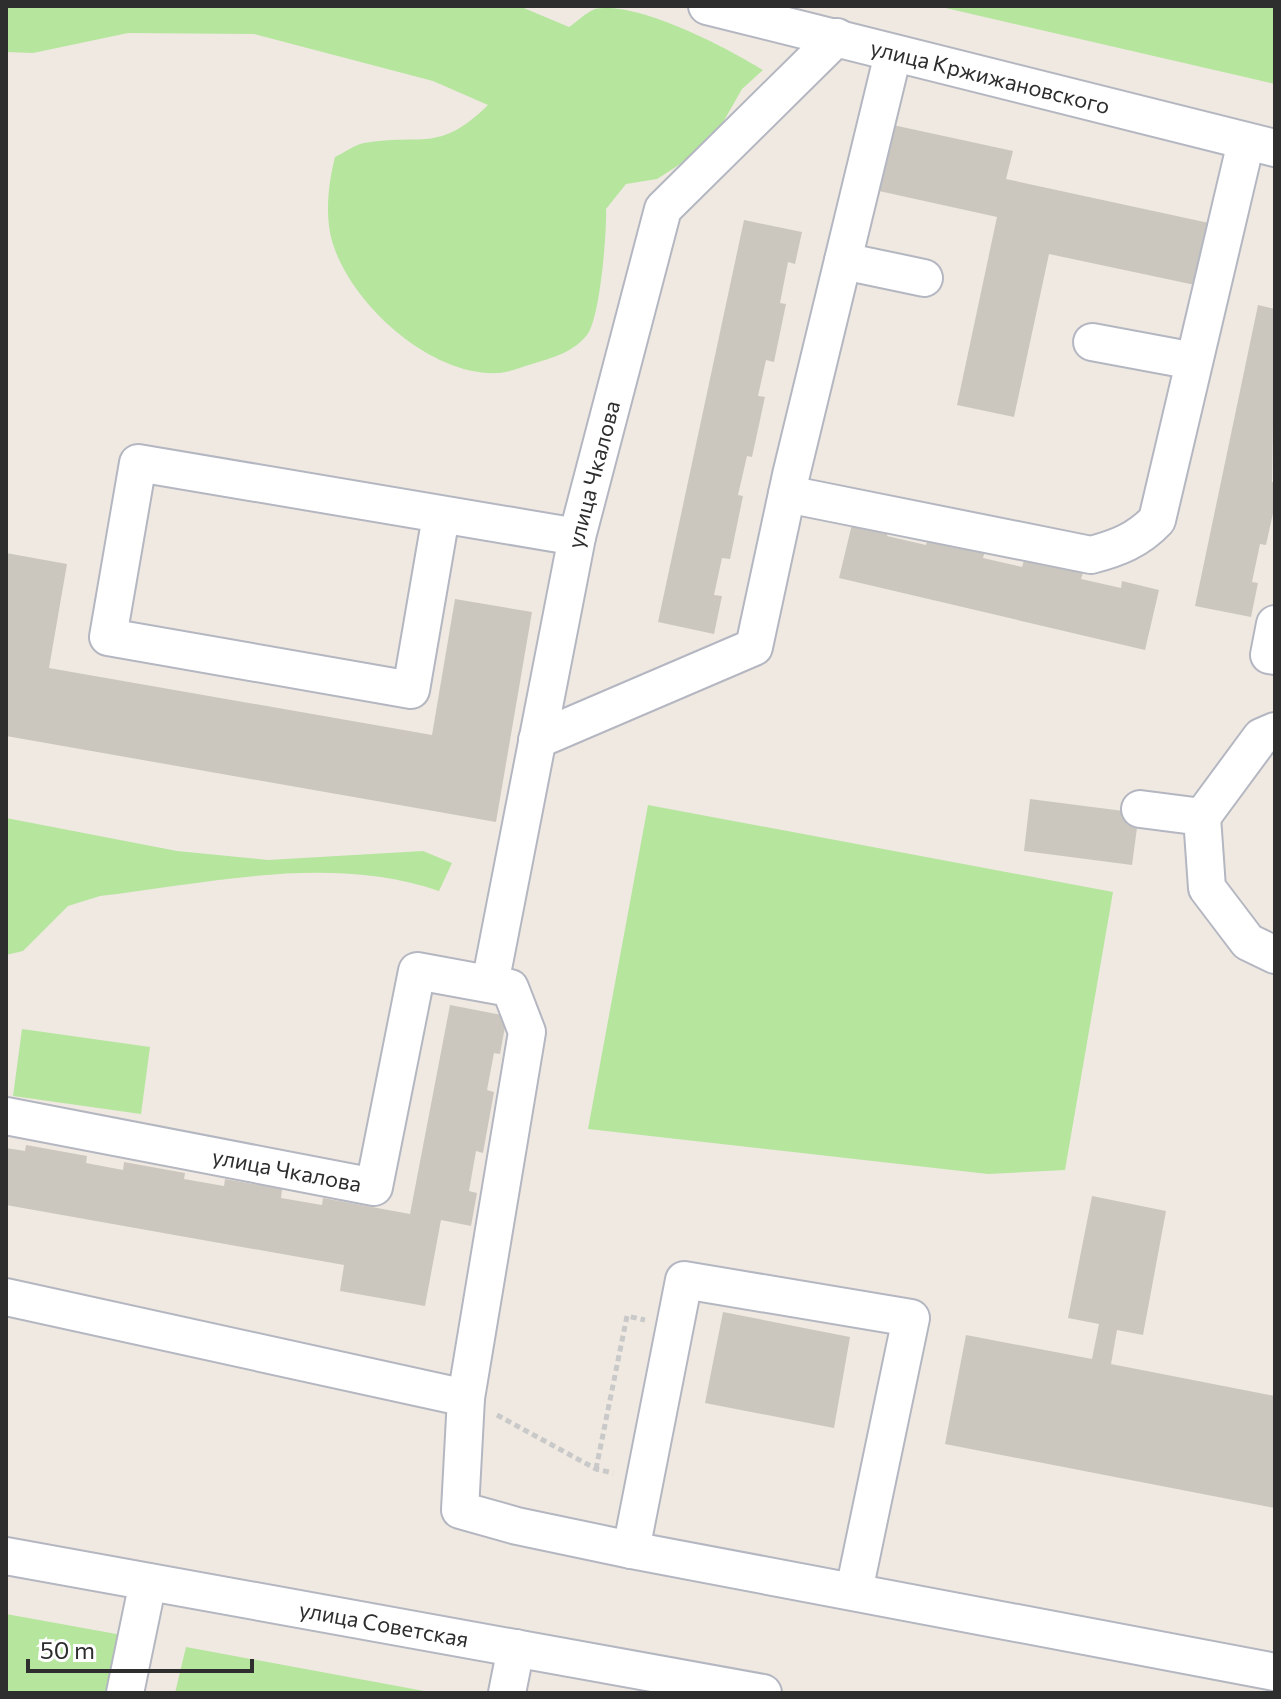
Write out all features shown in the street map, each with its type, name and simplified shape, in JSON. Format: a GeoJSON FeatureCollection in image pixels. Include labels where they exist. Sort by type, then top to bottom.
{"type":"FeatureCollection","features":[{"type":"Feature","properties":{"kind":"street","name":"улица Кржижановского"},"geometry":{"type":"LineString","coordinates":[[707,6],[1260,145]]}},
{"type":"Feature","properties":{"kind":"street","name":"улица Чкалова"},"geometry":{"type":"LineString","coordinates":[[490,984],[577,537],[663,209],[837,37]]}},
{"type":"Feature","properties":{"kind":"street"},"geometry":{"type":"LineString","coordinates":[[537,740],[754,647],[787,494],[893,54]]}},
{"type":"Feature","properties":{"kind":"street"},"geometry":{"type":"LineString","coordinates":[[787,494],[1091,555],[1120,547],[1145,533],[1157,520],[1194,361],[1260,145]]}},
{"type":"Feature","properties":{"kind":"street"},"geometry":{"type":"LineString","coordinates":[[843,261],[924,278]]}},
{"type":"Feature","properties":{"kind":"street"},"geometry":{"type":"LineString","coordinates":[[1092,342],[1194,361]]}},
{"type":"Feature","properties":{"kind":"street"},"geometry":{"type":"LineString","coordinates":[[441,516],[411,690],[108,637],[138,463],[577,537]]}},
{"type":"Feature","properties":{"kind":"street"},"geometry":{"type":"LineString","coordinates":[[1275,624],[1269,655],[1275,656]]}},
{"type":"Feature","properties":{"kind":"street"},"geometry":{"type":"LineString","coordinates":[[1275,731],[1261,737],[1202,817],[1207,888],[1248,942],[1275,955]]}},
{"type":"Feature","properties":{"kind":"street"},"geometry":{"type":"LineString","coordinates":[[1140,809],[1202,817]]}},
{"type":"Feature","properties":{"kind":"street","name":"улица Чкалова"},"geometry":{"type":"LineString","coordinates":[[6,1116],[374,1187],[417,971],[510,988],[527,1032],[466,1398],[460,1510],[517,1526],[631,1550]]}},
{"type":"Feature","properties":{"kind":"street"},"geometry":{"type":"LineString","coordinates":[[854,1591],[911,1318],[684,1280],[631,1550],[1275,1672]]}},
{"type":"Feature","properties":{"kind":"street"},"geometry":{"type":"LineString","coordinates":[[6,1297],[466,1398]]}},
{"type":"Feature","properties":{"kind":"street","name":"улица Советская"},"geometry":{"type":"LineString","coordinates":[[6,1556],[763,1693]]}},
{"type":"Feature","properties":{"kind":"street"},"geometry":{"type":"LineString","coordinates":[[125,1693],[148,1582]]}},
{"type":"Feature","properties":{"kind":"street"},"geometry":{"type":"LineString","coordinates":[[507,1693],[516,1648]]}},
{"type":"Feature","properties":{"kind":"path"},"geometry":{"type":"LineString","coordinates":[[596,1469],[627,1316]]}},
{"type":"Feature","properties":{"kind":"path"},"geometry":{"type":"LineString","coordinates":[[466,1398],[596,1469],[646,1479]]}},
{"type":"Feature","properties":{"kind":"green space"},"geometry":{"type":"Polygon","coordinates":[[[6,6],[519,6],[569,27],[592,10],[613,8],[681,28],[763,70],[742,89],[710,145],[657,179],[626,184],[606,209],[604,255],[596,312],[592,326],[582,341],[557,356],[513,370],[499,373],[474,371],[448,364],[423,351],[378,315],[344,270],[331,236],[328,202],[335,157],[364,143],[442,136],[471,120],[488,105],[433,81],[254,34],[128,33],[33,53],[6,52],[6,6]]]}},
{"type":"Feature","properties":{"kind":"green space"},"geometry":{"type":"Polygon","coordinates":[[[937,6],[1275,6],[1275,84],[937,6]]]}},
{"type":"Feature","properties":{"kind":"green space"},"geometry":{"type":"Polygon","coordinates":[[[648,805],[1113,892],[1065,1170],[988,1174],[588,1129],[648,805]]]}},
{"type":"Feature","properties":{"kind":"green space"},"geometry":{"type":"Polygon","coordinates":[[[6,818],[177,851],[268,860],[423,851],[452,863],[439,891],[398,880],[356,874],[313,873],[227,879],[100,896],[68,906],[23,951],[6,955],[6,818]]]}},
{"type":"Feature","properties":{"kind":"green space"},"geometry":{"type":"Polygon","coordinates":[[[22,1029],[150,1047],[141,1114],[13,1096],[22,1029]]]}},
{"type":"Feature","properties":{"kind":"green space"},"geometry":{"type":"Polygon","coordinates":[[[6,1614],[122,1635],[108,1693],[6,1693],[6,1614]]]}},
{"type":"Feature","properties":{"kind":"green space"},"geometry":{"type":"Polygon","coordinates":[[[186,1647],[435,1693],[175,1693],[186,1647]]]}},
{"type":"Feature","properties":{"kind":"building"},"geometry":{"type":"Polygon","coordinates":[[[893,125],[1013,151],[1006,179],[1209,223],[1195,285],[1049,254],[1014,417],[957,405],[997,217],[879,191],[893,125]]]}},
{"type":"Feature","properties":{"kind":"building"},"geometry":{"type":"Polygon","coordinates":[[[744,220],[802,232],[795,264],[788,262],[780,303],[786,304],[774,362],[766,360],[758,396],[765,397],[752,457],[747,456],[738,495],[743,496],[730,559],[722,558],[714,595],[722,596],[714,634],[658,622],[744,220]]]}},
{"type":"Feature","properties":{"kind":"building"},"geometry":{"type":"Polygon","coordinates":[[[1258,305],[1275,309],[1272,482],[1275,482],[1275,504],[1266,545],[1260,544],[1252,582],[1258,583],[1251,617],[1195,606],[1258,305]]]}},
{"type":"Feature","properties":{"kind":"building"},"geometry":{"type":"Polygon","coordinates":[[[853,520],[889,528],[887,536],[926,545],[928,538],[985,551],[983,558],[1022,567],[1024,560],[1083,573],[1081,579],[1121,588],[1122,581],[1159,590],[1145,650],[839,578],[853,520]]]}},
{"type":"Feature","properties":{"kind":"building"},"geometry":{"type":"Polygon","coordinates":[[[6,553],[67,564],[49,668],[432,735],[455,599],[532,612],[496,822],[6,736],[6,553]]]}},
{"type":"Feature","properties":{"kind":"building"},"geometry":{"type":"Polygon","coordinates":[[[1030,799],[1139,813],[1132,865],[1024,851],[1030,799]]]}},
{"type":"Feature","properties":{"kind":"building"},"geometry":{"type":"Polygon","coordinates":[[[450,1005],[507,1016],[500,1054],[494,1053],[487,1090],[494,1092],[483,1153],[476,1151],[469,1191],[477,1193],[471,1226],[441,1220],[425,1306],[340,1291],[344,1265],[6,1205],[6,1148],[25,1151],[26,1145],[87,1156],[86,1163],[123,1170],[124,1162],[185,1173],[184,1179],[224,1186],[225,1179],[282,1189],[281,1198],[322,1205],[323,1198],[410,1214],[450,1005]]]}},
{"type":"Feature","properties":{"kind":"building"},"geometry":{"type":"Polygon","coordinates":[[[1092,1196],[1166,1211],[1143,1335],[1117,1330],[1111,1364],[1275,1396],[1275,1508],[945,1444],[966,1335],[1092,1359],[1099,1324],[1068,1318],[1092,1196]]]}},
{"type":"Feature","properties":{"kind":"building"},"geometry":{"type":"Polygon","coordinates":[[[723,1312],[850,1337],[834,1428],[705,1403],[723,1312]]]}}]}
